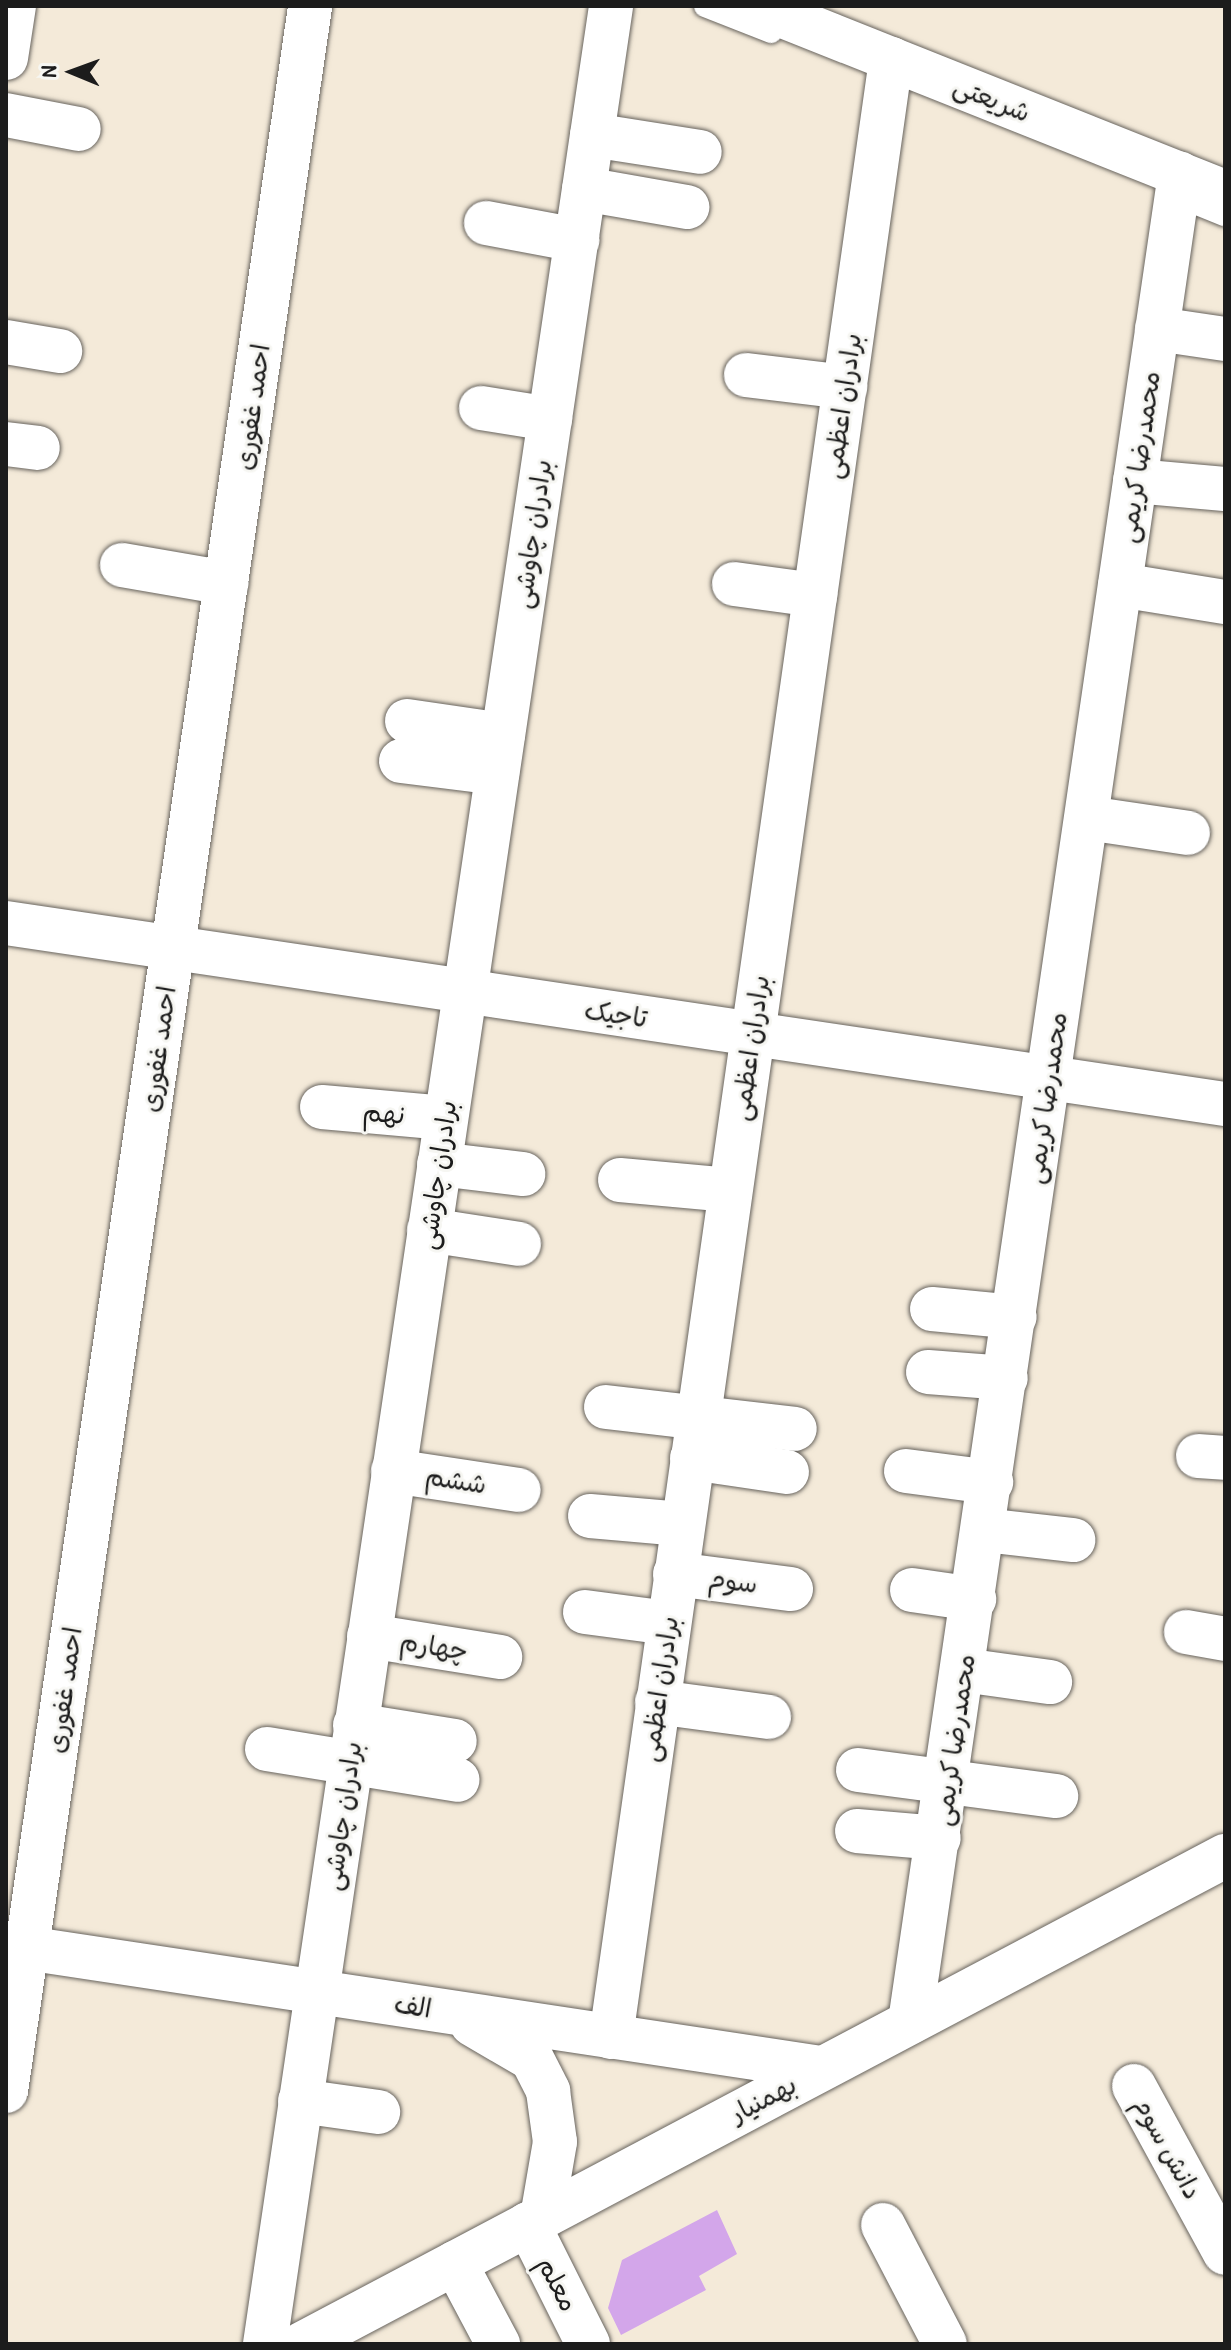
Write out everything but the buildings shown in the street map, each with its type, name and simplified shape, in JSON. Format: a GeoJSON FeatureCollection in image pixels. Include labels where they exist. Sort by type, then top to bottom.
{"type":"FeatureCollection","features":[{"type":"Feature","properties":{"kind":"street"},"geometry":{"type":"LineString","coordinates":[[6,58],[14,6]]}},
{"type":"Feature","properties":{"kind":"street","name":"احمد غفوری"},"geometry":{"type":"LineString","coordinates":[[6,2091],[16,1946],[173,948],[310,6]]}},
{"type":"Feature","properties":{"kind":"street","name":"برادران چاوشی"},"geometry":{"type":"LineString","coordinates":[[265,2344],[611,6]]}},
{"type":"Feature","properties":{"kind":"street","name":"شریعتی"},"geometry":{"type":"LineString","coordinates":[[758,6],[890,69],[1178,185],[1225,192]]}},
{"type":"Feature","properties":{"kind":"street","name":"برادران اعظمی"},"geometry":{"type":"LineString","coordinates":[[611,2037],[890,69]]}},
{"type":"Feature","properties":{"kind":"street"},"geometry":{"type":"LineString","coordinates":[[6,115],[79,129]]}},
{"type":"Feature","properties":{"kind":"street"},"geometry":{"type":"LineString","coordinates":[[592,135],[700,152]]}},
{"type":"Feature","properties":{"kind":"street","name":"محمدرضا کریمی"},"geometry":{"type":"LineString","coordinates":[[910,2022],[948,1780],[1178,185]]}},
{"type":"Feature","properties":{"kind":"street"},"geometry":{"type":"LineString","coordinates":[[584,189],[687,207]]}},
{"type":"Feature","properties":{"kind":"street"},"geometry":{"type":"LineString","coordinates":[[486,223],[577,240]]}},
{"type":"Feature","properties":{"kind":"street"},"geometry":{"type":"LineString","coordinates":[[1157,329],[1225,339]]}},
{"type":"Feature","properties":{"kind":"street"},"geometry":{"type":"LineString","coordinates":[[6,342],[60,351]]}},
{"type":"Feature","properties":{"kind":"street"},"geometry":{"type":"LineString","coordinates":[[746,375],[845,387]]}},
{"type":"Feature","properties":{"kind":"street"},"geometry":{"type":"LineString","coordinates":[[481,408],[550,419]]}},
{"type":"Feature","properties":{"kind":"street"},"geometry":{"type":"LineString","coordinates":[[1135,481],[1225,489]]}},
{"type":"Feature","properties":{"kind":"street"},"geometry":{"type":"LineString","coordinates":[[122,565],[226,583]]}},
{"type":"Feature","properties":{"kind":"street"},"geometry":{"type":"LineString","coordinates":[[734,584],[815,595]]}},
{"type":"Feature","properties":{"kind":"street"},"geometry":{"type":"LineString","coordinates":[[1120,585],[1225,602]]}},
{"type":"Feature","properties":{"kind":"street"},"geometry":{"type":"LineString","coordinates":[[404,741],[500,754]]}},
{"type":"Feature","properties":{"kind":"street"},"geometry":{"type":"LineString","coordinates":[[1087,818],[1188,833]]}},
{"type":"Feature","properties":{"kind":"street","name":"تاجیک"},"geometry":{"type":"LineString","coordinates":[[6,923],[1225,1104]]}},
{"type":"Feature","properties":{"kind":"street","name":"نهم"},"geometry":{"type":"LineString","coordinates":[[322,1107],[446,1118]]}},
{"type":"Feature","properties":{"kind":"street"},"geometry":{"type":"LineString","coordinates":[[439,1164],[523,1174]]}},
{"type":"Feature","properties":{"kind":"street"},"geometry":{"type":"LineString","coordinates":[[620,1180],[730,1190]]}},
{"type":"Feature","properties":{"kind":"street"},"geometry":{"type":"LineString","coordinates":[[429,1230],[519,1244]]}},
{"type":"Feature","properties":{"kind":"street"},"geometry":{"type":"LineString","coordinates":[[932,1309],[1015,1317]]}},
{"type":"Feature","properties":{"kind":"street"},"geometry":{"type":"LineString","coordinates":[[928,1372],[1006,1378]]}},
{"type":"Feature","properties":{"kind":"street"},"geometry":{"type":"LineString","coordinates":[[606,1407],[787,1472]]}},
{"type":"Feature","properties":{"kind":"street"},"geometry":{"type":"LineString","coordinates":[[695,1437],[795,1429]]}},
{"type":"Feature","properties":{"kind":"street","name":"ششم"},"geometry":{"type":"LineString","coordinates":[[393,1471],[519,1490]]}},
{"type":"Feature","properties":{"kind":"street"},"geometry":{"type":"LineString","coordinates":[[906,1471],[991,1482]]}},
{"type":"Feature","properties":{"kind":"street"},"geometry":{"type":"LineString","coordinates":[[590,1516],[682,1524]]}},
{"type":"Feature","properties":{"kind":"street"},"geometry":{"type":"LineString","coordinates":[[984,1530],[1073,1540]]}},
{"type":"Feature","properties":{"kind":"street","name":"سوم"},"geometry":{"type":"LineString","coordinates":[[675,1574],[791,1589]]}},
{"type":"Feature","properties":{"kind":"street"},"geometry":{"type":"LineString","coordinates":[[912,1590],[974,1599]]}},
{"type":"Feature","properties":{"kind":"street"},"geometry":{"type":"LineString","coordinates":[[585,1612],[668,1623]]}},
{"type":"Feature","properties":{"kind":"street","name":"چهارم"},"geometry":{"type":"LineString","coordinates":[[369,1636],[500,1657]]}},
{"type":"Feature","properties":{"kind":"street"},"geometry":{"type":"LineString","coordinates":[[963,1670],[1050,1682]]}},
{"type":"Feature","properties":{"kind":"street"},"geometry":{"type":"LineString","coordinates":[[657,1702],[769,1717]]}},
{"type":"Feature","properties":{"kind":"street"},"geometry":{"type":"LineString","coordinates":[[267,1749],[353,1743],[457,1760]]}},
{"type":"Feature","properties":{"kind":"street"},"geometry":{"type":"LineString","coordinates":[[858,1770],[1056,1796]]}},
{"type":"Feature","properties":{"kind":"street"},"geometry":{"type":"LineString","coordinates":[[857,1831],[939,1838]]}},
{"type":"Feature","properties":{"kind":"street","name":"بهمنیار"},"geometry":{"type":"LineString","coordinates":[[302,2344],[1225,1856]]}},
{"type":"Feature","properties":{"kind":"street","name":"الف"},"geometry":{"type":"LineString","coordinates":[[16,1946],[821,2068]]}},
{"type":"Feature","properties":{"kind":"street"},"geometry":{"type":"LineString","coordinates":[[453,2012],[532,2059],[541,2074],[555,2142],[535,2221]]}},
{"type":"Feature","properties":{"kind":"street","name":"دانش سوم"},"geometry":{"type":"LineString","coordinates":[[1134,2086],[1225,2253]]}},
{"type":"Feature","properties":{"kind":"street"},"geometry":{"type":"LineString","coordinates":[[300,2101],[378,2112]]}},
{"type":"Feature","properties":{"kind":"street","name":"معلم"},"geometry":{"type":"LineString","coordinates":[[535,2221],[588,2344]]}},
{"type":"Feature","properties":{"kind":"street"},"geometry":{"type":"LineString","coordinates":[[883,2225],[945,2344]]}},
{"type":"Feature","properties":{"kind":"street"},"geometry":{"type":"LineString","coordinates":[[455,2263],[498,2344]]}},
{"type":"Feature","properties":{"kind":"lane"},"geometry":{"type":"LineString","coordinates":[[705,6],[890,69]]}},
{"type":"Feature","properties":{"kind":"lane"},"geometry":{"type":"LineString","coordinates":[[1178,185],[1225,215]]}}]}
